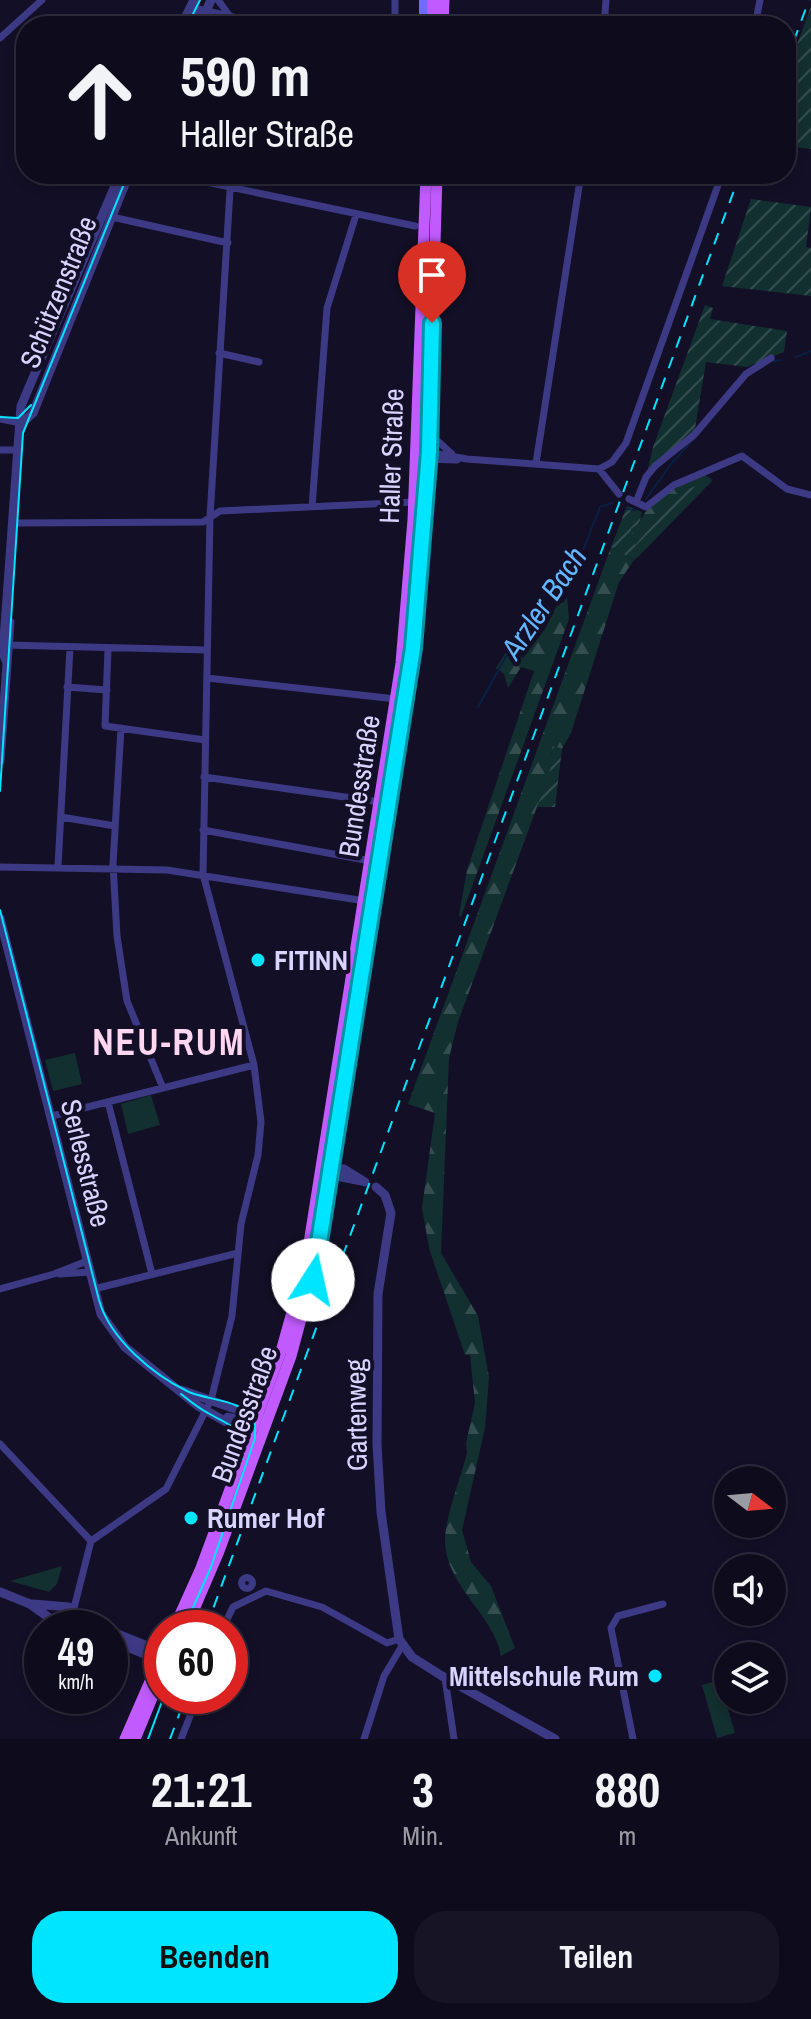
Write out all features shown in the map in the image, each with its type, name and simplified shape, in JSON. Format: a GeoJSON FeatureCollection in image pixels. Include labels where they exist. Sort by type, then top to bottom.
{"type":"FeatureCollection","features":[{"type":"Feature","properties":{"kind":"main road","name":"Haller Straße"},"geometry":{"type":"LineString","coordinates":[[408,642],[426,184]]}},
{"type":"Feature","properties":{"kind":"main road","name":"Haller Straße"},"geometry":{"type":"LineString","coordinates":[[408,642],[428,456],[437,184]]}},
{"type":"Feature","properties":{"kind":"main road","name":"Bundesstraße"},"geometry":{"type":"LineString","coordinates":[[328,1171],[371,861],[408,642]]}},
{"type":"Feature","properties":{"kind":"main road","name":"Bundesstraße"},"geometry":{"type":"LineString","coordinates":[[181,1610],[309,1299],[408,642]]}},
{"type":"Feature","properties":{"kind":"main road","name":"Bundesstraße"},"geometry":{"type":"LineString","coordinates":[[194,1610],[210,1574],[259,1421]]}},
{"type":"Feature","properties":{"kind":"main road"},"geometry":{"type":"LineString","coordinates":[[125,1739],[144,1698]]}},
{"type":"Feature","properties":{"kind":"main road"},"geometry":{"type":"LineString","coordinates":[[135,1739],[145,1714]]}},
{"type":"Feature","properties":{"kind":"street"},"geometry":{"type":"LineString","coordinates":[[24,16],[42,0]]}},
{"type":"Feature","properties":{"kind":"street"},"geometry":{"type":"LineString","coordinates":[[218,0],[231,16]]}},
{"type":"Feature","properties":{"kind":"street"},"geometry":{"type":"LineString","coordinates":[[192,3],[209,4],[228,16]]}},
{"type":"Feature","properties":{"kind":"street"},"geometry":{"type":"LineString","coordinates":[[0,38],[16,24]]}},
{"type":"Feature","properties":{"kind":"street","name":"Schützenstraße"},"geometry":{"type":"LineString","coordinates":[[6,650],[21,406],[116,184]]}},
{"type":"Feature","properties":{"kind":"street","name":"Schützenstraße"},"geometry":{"type":"LineString","coordinates":[[22,423],[33,413],[125,184]]}},
{"type":"Feature","properties":{"kind":"street"},"geometry":{"type":"LineString","coordinates":[[216,184],[415,226]]}},
{"type":"Feature","properties":{"kind":"street"},"geometry":{"type":"LineString","coordinates":[[536,463],[579,184]]}},
{"type":"Feature","properties":{"kind":"street"},"geometry":{"type":"LineString","coordinates":[[416,455],[599,469],[612,462],[626,443],[718,184]]}},
{"type":"Feature","properties":{"kind":"street"},"geometry":{"type":"LineString","coordinates":[[72,1610],[91,1541],[166,1489],[208,1404],[237,1290],[238,1253],[261,1122],[254,1065],[203,874],[210,517],[231,187]]}},
{"type":"Feature","properties":{"kind":"street"},"geometry":{"type":"LineString","coordinates":[[312,507],[327,308],[356,215]]}},
{"type":"Feature","properties":{"kind":"street"},"geometry":{"type":"LineString","coordinates":[[112,217],[228,243]]}},
{"type":"Feature","properties":{"kind":"street"},"geometry":{"type":"LineString","coordinates":[[219,353],[259,362]]}},
{"type":"Feature","properties":{"kind":"street"},"geometry":{"type":"LineString","coordinates":[[771,358],[746,374],[694,435],[655,466],[633,500],[646,507],[674,485],[742,456],[787,489],[811,495]]}},
{"type":"Feature","properties":{"kind":"street"},"geometry":{"type":"LineString","coordinates":[[0,419],[22,423]]}},
{"type":"Feature","properties":{"kind":"street"},"geometry":{"type":"LineString","coordinates":[[428,432],[457,457]]}},
{"type":"Feature","properties":{"kind":"street"},"geometry":{"type":"LineString","coordinates":[[0,450],[19,450]]}},
{"type":"Feature","properties":{"kind":"street"},"geometry":{"type":"LineString","coordinates":[[428,456],[467,459]]}},
{"type":"Feature","properties":{"kind":"street"},"geometry":{"type":"LineString","coordinates":[[599,469],[619,494]]}},
{"type":"Feature","properties":{"kind":"street"},"geometry":{"type":"LineString","coordinates":[[13,523],[203,522],[220,511],[414,502]]}},
{"type":"Feature","properties":{"kind":"street"},"geometry":{"type":"LineString","coordinates":[[58,866],[70,648]]}},
{"type":"Feature","properties":{"kind":"street"},"geometry":{"type":"LineString","coordinates":[[108,649],[105,726],[205,740]]}},
{"type":"Feature","properties":{"kind":"street"},"geometry":{"type":"LineString","coordinates":[[0,761],[6,650],[207,650]]}},
{"type":"Feature","properties":{"kind":"street"},"geometry":{"type":"LineString","coordinates":[[207,678],[397,699]]}},
{"type":"Feature","properties":{"kind":"street"},"geometry":{"type":"LineString","coordinates":[[67,687],[107,690]]}},
{"type":"Feature","properties":{"kind":"street"},"geometry":{"type":"LineString","coordinates":[[121,728],[113,903],[127,1001],[163,1088]]}},
{"type":"Feature","properties":{"kind":"street"},"geometry":{"type":"LineString","coordinates":[[204,777],[380,802]]}},
{"type":"Feature","properties":{"kind":"street"},"geometry":{"type":"LineString","coordinates":[[61,817],[115,826]]}},
{"type":"Feature","properties":{"kind":"street"},"geometry":{"type":"LineString","coordinates":[[203,830],[371,861]]}},
{"type":"Feature","properties":{"kind":"street"},"geometry":{"type":"LineString","coordinates":[[0,867],[113,867],[203,874],[365,901]]}},
{"type":"Feature","properties":{"kind":"street","name":"Serlesstraße"},"geometry":{"type":"LineString","coordinates":[[0,918],[101,1314],[115,1336],[178,1389],[208,1404],[259,1421]]}},
{"type":"Feature","properties":{"kind":"street"},"geometry":{"type":"LineString","coordinates":[[52,1116],[254,1065]]}},
{"type":"Feature","properties":{"kind":"street"},"geometry":{"type":"LineString","coordinates":[[108,1102],[152,1274]]}},
{"type":"Feature","properties":{"kind":"street","name":"Gartenweg"},"geometry":{"type":"LineString","coordinates":[[376,1187],[385,1195],[391,1213],[378,1294],[377,1444],[381,1512],[400,1643]]}},
{"type":"Feature","properties":{"kind":"street"},"geometry":{"type":"LineString","coordinates":[[94,1289],[238,1253]]}},
{"type":"Feature","properties":{"kind":"street"},"geometry":{"type":"LineString","coordinates":[[0,1289],[87,1261]]}},
{"type":"Feature","properties":{"kind":"street"},"geometry":{"type":"LineString","coordinates":[[54,1274],[90,1272]]}},
{"type":"Feature","properties":{"kind":"street","name":"Serlesstraße"},"geometry":{"type":"LineString","coordinates":[[208,1404],[239,1431],[243,1454]]}},
{"type":"Feature","properties":{"kind":"street"},"geometry":{"type":"LineString","coordinates":[[0,1444],[91,1541]]}},
{"type":"Feature","properties":{"kind":"street"},"geometry":{"type":"LineString","coordinates":[[252,1585],[322,1607],[387,1643],[400,1643],[445,1678],[551,1737]]}},
{"type":"Feature","properties":{"kind":"street"},"geometry":{"type":"LineString","coordinates":[[234,1610],[239,1602],[266,1591]]}},
{"type":"Feature","properties":{"kind":"street"},"geometry":{"type":"LineString","coordinates":[[0,1592],[50,1610]]}},
{"type":"Feature","properties":{"kind":"street"},"geometry":{"type":"LineString","coordinates":[[30,1604],[40,1610]]}},
{"type":"Feature","properties":{"kind":"street"},"geometry":{"type":"LineString","coordinates":[[633,1739],[611,1628],[618,1616],[663,1604]]}},
{"type":"Feature","properties":{"kind":"street"},"geometry":{"type":"LineString","coordinates":[[364,1739],[384,1676],[400,1643]]}},
{"type":"Feature","properties":{"kind":"street"},"geometry":{"type":"LineString","coordinates":[[445,1678],[454,1739]]}},
{"type":"Feature","properties":{"kind":"street"},"geometry":{"type":"LineString","coordinates":[[181,1739],[191,1714]]}},
{"type":"Feature","properties":{"kind":"green space"},"geometry":{"type":"Polygon","coordinates":[[[811,6],[811,149],[796,147],[796,47],[811,6]]]}},
{"type":"Feature","properties":{"kind":"green space"},"geometry":{"type":"Polygon","coordinates":[[[751,199],[811,207],[806,247],[811,248],[811,296],[722,286],[751,199]]]}},
{"type":"Feature","properties":{"kind":"green space"},"geometry":{"type":"Polygon","coordinates":[[[705,305],[713,308],[710,319],[787,331],[784,352],[747,367],[706,362],[694,435],[646,477],[653,447],[705,305]]]}},
{"type":"Feature","properties":{"kind":"green space"},"geometry":{"type":"Polygon","coordinates":[[[703,474],[713,480],[682,492],[634,546],[631,529],[639,524],[649,508],[666,494],[703,474]]]}},
{"type":"Feature","properties":{"kind":"green space"},"geometry":{"type":"Polygon","coordinates":[[[713,480],[634,560],[611,547],[627,506],[642,512],[639,524],[631,529],[635,545],[682,491],[713,480]]]}},
{"type":"Feature","properties":{"kind":"green space"},"geometry":{"type":"Polygon","coordinates":[[[611,547],[634,560],[619,582],[571,733],[562,749],[554,746],[551,753],[556,755],[458,1022],[449,1058],[441,1253],[478,1316],[489,1377],[485,1428],[462,1530],[471,1562],[491,1586],[515,1648],[501,1656],[489,1626],[460,1585],[447,1556],[446,1529],[467,1453],[466,1443],[475,1403],[470,1355],[465,1355],[429,1248],[422,1208],[435,1113],[408,1104],[611,547]]]}},
{"type":"Feature","properties":{"kind":"green space"},"geometry":{"type":"Polygon","coordinates":[[[567,597],[569,619],[461,917],[467,870],[534,671],[521,667],[508,688],[504,674],[496,668],[508,649],[523,658],[545,629],[559,601],[563,603],[567,597]]]}},
{"type":"Feature","properties":{"kind":"green space"},"geometry":{"type":"Polygon","coordinates":[[[553,746],[562,749],[555,807],[537,807],[555,756],[551,752],[553,746]]]}},
{"type":"Feature","properties":{"kind":"green space"},"geometry":{"type":"Polygon","coordinates":[[[75,1053],[82,1084],[53,1091],[45,1060],[75,1053]]]}},
{"type":"Feature","properties":{"kind":"green space"},"geometry":{"type":"Polygon","coordinates":[[[151,1095],[160,1125],[128,1134],[121,1104],[151,1095]]]}},
{"type":"Feature","properties":{"kind":"green space"},"geometry":{"type":"Polygon","coordinates":[[[62,1566],[57,1584],[49,1592],[10,1581],[62,1566]]]}},
{"type":"Feature","properties":{"kind":"green space"},"geometry":{"type":"Polygon","coordinates":[[[714,1681],[714,1714],[729,1714],[735,1733],[717,1738],[702,1685],[714,1681]]]}},
{"type":"Feature","properties":{"kind":"waterway","name":"Arzler Bach"},"geometry":{"type":"LineString","coordinates":[[796,357],[811,351]]}},
{"type":"Feature","properties":{"kind":"waterway","name":"Arzler Bach"},"geometry":{"type":"LineString","coordinates":[[773,361],[782,360]]}},
{"type":"Feature","properties":{"kind":"waterway","name":"Arzler Bach"},"geometry":{"type":"LineString","coordinates":[[646,499],[671,464],[703,429]]}},
{"type":"Feature","properties":{"kind":"waterway","name":"Arzler Bach"},"geometry":{"type":"LineString","coordinates":[[478,707],[519,633],[548,590],[584,548],[600,507],[612,503]]}},
{"type":"Feature","properties":{"kind":"waterway","name":"Arzler Bach"},"geometry":{"type":"LineString","coordinates":[[627,509],[635,510]]}},
{"type":"Feature","properties":{"kind":"tram line"},"geometry":{"type":"LineString","coordinates":[[192,16],[200,0]]}},
{"type":"Feature","properties":{"kind":"tram line"},"geometry":{"type":"LineString","coordinates":[[0,791],[23,433],[124,184]]}},
{"type":"Feature","properties":{"kind":"tram line"},"geometry":{"type":"LineString","coordinates":[[0,417],[18,418],[31,405]]}},
{"type":"Feature","properties":{"kind":"tram line"},"geometry":{"type":"LineString","coordinates":[[0,910],[105,1314],[123,1342],[161,1376],[189,1392],[235,1405],[250,1414],[255,1422],[255,1438],[211,1567],[192,1610]]}},
{"type":"Feature","properties":{"kind":"tram line"},"geometry":{"type":"LineString","coordinates":[[181,1394],[236,1429],[243,1441],[242,1459]]}},
{"type":"Feature","properties":{"kind":"tram line"},"geometry":{"type":"LineString","coordinates":[[148,1739],[157,1714]]}},
{"type":"Feature","properties":{"kind":"railway"},"geometry":{"type":"LineString","coordinates":[[796,35],[809,0]]}},
{"type":"Feature","properties":{"kind":"railway"},"geometry":{"type":"LineString","coordinates":[[213,1610],[736,184]]}},
{"type":"Feature","properties":{"kind":"railway"},"geometry":{"type":"LineString","coordinates":[[170,1739],[179,1714]]}},
{"type":"Feature","properties":{"kind":"place","name":"FITINN"},"geometry":{"type":"Point","coordinates":[258,960]}},
{"type":"Feature","properties":{"kind":"place","name":"Rumer Hof"},"geometry":{"type":"Point","coordinates":[191,1518]}},
{"type":"Feature","properties":{"kind":"place","name":"Mittelschule Rum"},"geometry":{"type":"Point","coordinates":[655,1676]}},
{"type":"Feature","properties":{"kind":"district","name":"NEU-RUM"},"geometry":{"type":"Point","coordinates":[169,1042]}},
{"type":"Feature","properties":{"kind":"route"},"geometry":{"type":"LineString","coordinates":[[313,1280],[413,648],[429,452],[432,323]]}}]}
